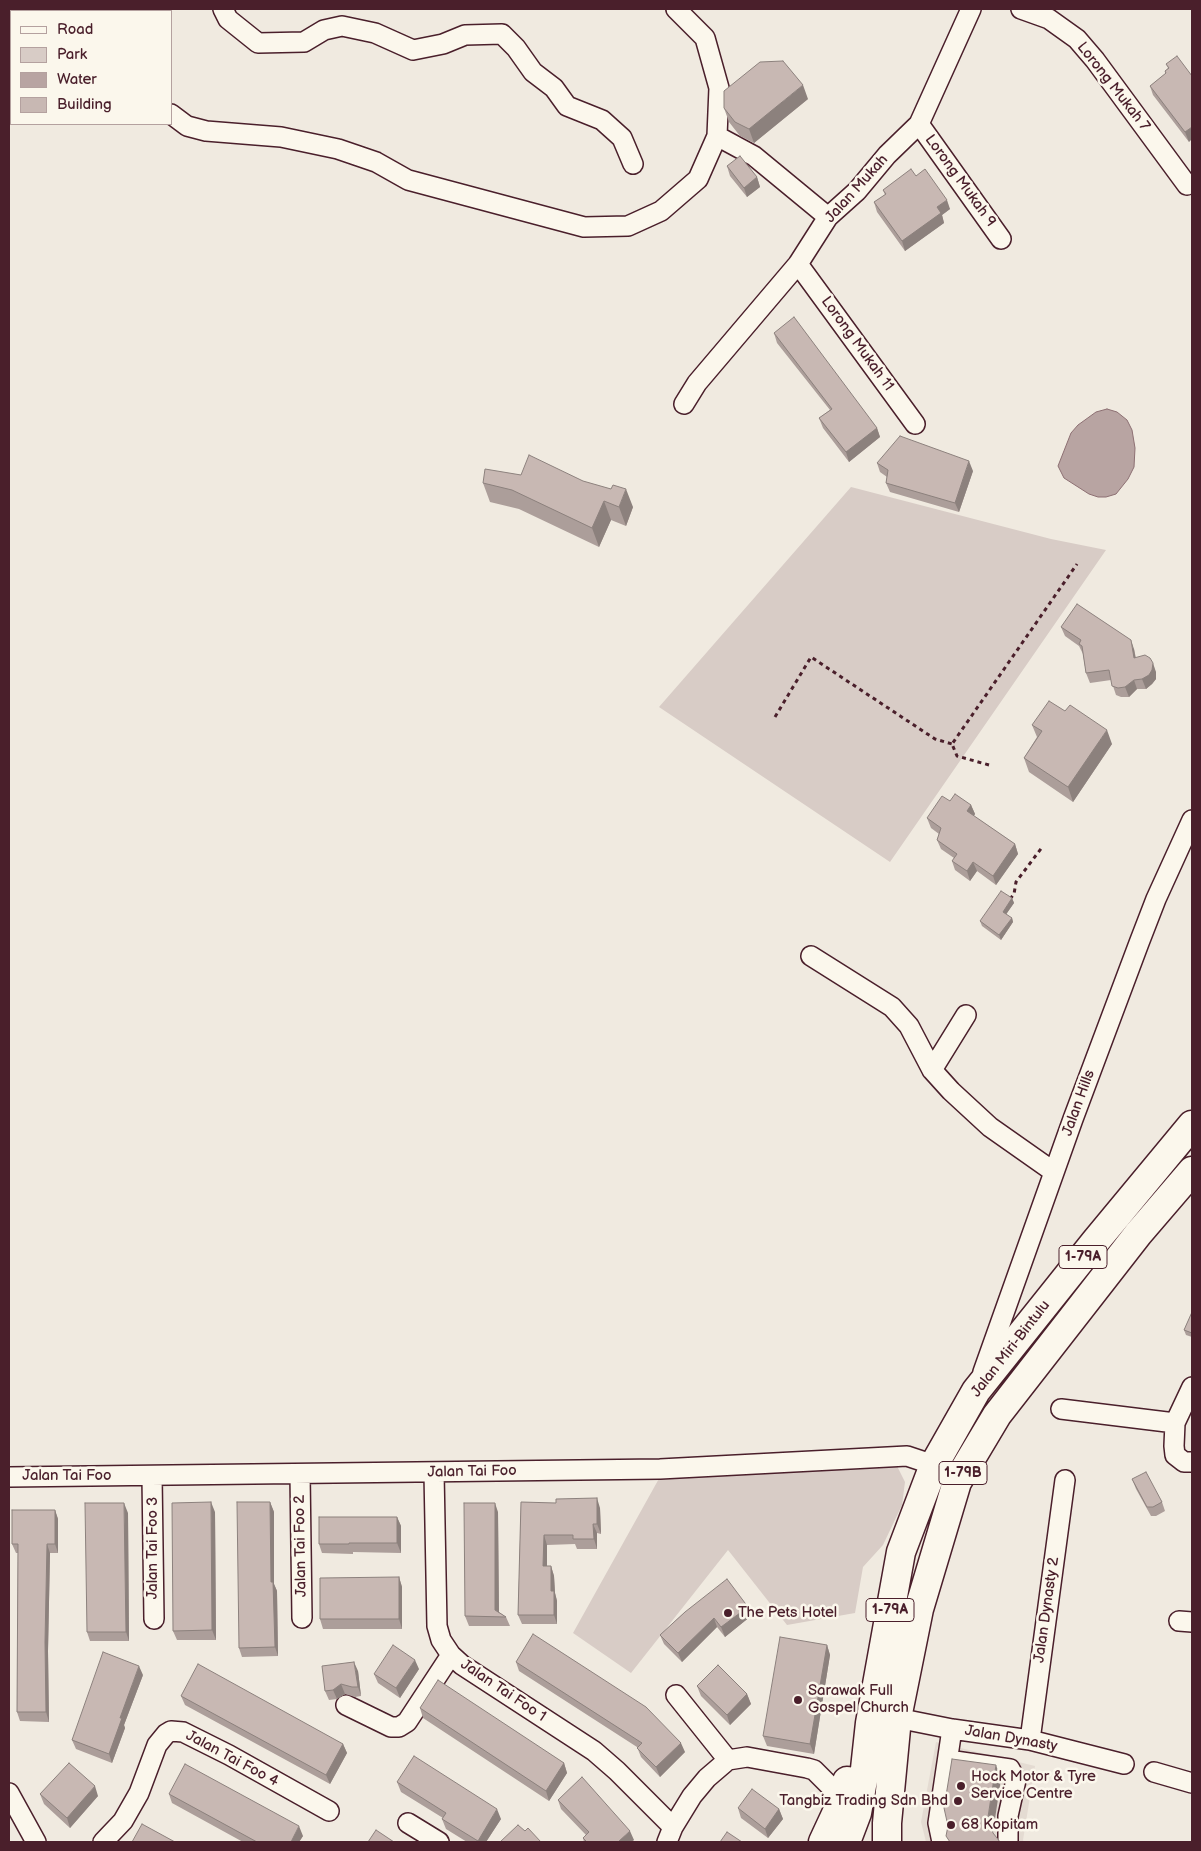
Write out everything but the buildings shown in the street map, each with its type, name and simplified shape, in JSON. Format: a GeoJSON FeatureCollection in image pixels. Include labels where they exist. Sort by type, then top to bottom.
{"type":"FeatureCollection","features":[{"type":"Feature","properties":{"kind":"highway","name":"Jalan Miri-Bintulu"},"geometry":{"type":"LineString","coordinates":[[846,1842],[857,1813],[865,1769],[870,1723],[901,1552],[934,1465],[976,1391],[1095,1242],[1192,1125]]}},
{"type":"Feature","properties":{"kind":"highway","name":"Jalan Miri-Bintulu"},"geometry":{"type":"LineString","coordinates":[[887,1842],[886,1823],[897,1718],[919,1609],[957,1482],[997,1415],[1138,1234],[1192,1171]]}},
{"type":"Feature","properties":{"kind":"highway"},"geometry":{"type":"LineString","coordinates":[[823,1842],[843,1799],[860,1741],[870,1723]]}},
{"type":"Feature","properties":{"kind":"street"},"geometry":{"type":"LineString","coordinates":[[224,9],[228,19],[258,43],[304,42],[324,30],[342,26],[375,32],[413,50],[443,44],[465,36],[502,34],[516,48],[533,72],[554,88],[567,106],[602,120],[622,138],[633,164]]}},
{"type":"Feature","properties":{"kind":"street"},"geometry":{"type":"LineString","coordinates":[[172,115],[187,126],[206,131],[281,138],[338,149],[376,162],[408,180],[584,227],[628,226],[661,211],[698,179],[716,136],[719,88],[705,38],[676,9]]}},
{"type":"Feature","properties":{"kind":"street","name":"Jalan Mukah"},"geometry":{"type":"LineString","coordinates":[[684,404],[697,383],[798,264],[828,217],[857,191],[887,155],[919,124],[971,9]]}},
{"type":"Feature","properties":{"kind":"street","name":"Lorong Mukah 7"},"geometry":{"type":"LineString","coordinates":[[1021,9],[1049,19],[1077,39],[1095,60],[1188,185]]}},
{"type":"Feature","properties":{"kind":"street","name":"Lorong Mukah 9"},"geometry":{"type":"LineString","coordinates":[[919,124],[1001,239]]}},
{"type":"Feature","properties":{"kind":"street"},"geometry":{"type":"LineString","coordinates":[[716,136],[754,156],[828,217]]}},
{"type":"Feature","properties":{"kind":"street","name":"Lorong Mukah 11"},"geometry":{"type":"LineString","coordinates":[[798,264],[915,424]]}},
{"type":"Feature","properties":{"kind":"street","name":"Jalan Hills"},"geometry":{"type":"LineString","coordinates":[[976,1391],[1054,1172],[1152,908],[1192,820]]}},
{"type":"Feature","properties":{"kind":"street"},"geometry":{"type":"LineString","coordinates":[[811,956],[892,1007],[909,1026],[932,1070],[990,1126],[1054,1172]]}},
{"type":"Feature","properties":{"kind":"street"},"geometry":{"type":"LineString","coordinates":[[932,1070],[966,1015]]}},
{"type":"Feature","properties":{"kind":"street"},"geometry":{"type":"LineString","coordinates":[[1192,1387],[1176,1423],[1175,1455],[1184,1462],[1192,1462]]}},
{"type":"Feature","properties":{"kind":"street"},"geometry":{"type":"LineString","coordinates":[[1061,1409],[1176,1423]]}},
{"type":"Feature","properties":{"kind":"street","name":"Jalan Tai Foo"},"geometry":{"type":"LineString","coordinates":[[9,1477],[660,1469],[907,1456],[934,1465]]}},
{"type":"Feature","properties":{"kind":"street","name":"Jalan Tai Foo 1"},"geometry":{"type":"LineString","coordinates":[[434,1473],[436,1626],[441,1640],[451,1655],[462,1665],[594,1751],[617,1771],[670,1835]]}},
{"type":"Feature","properties":{"kind":"street","name":"Jalan Tai Foo 2"},"geometry":{"type":"LineString","coordinates":[[300,1474],[302,1618]]}},
{"type":"Feature","properties":{"kind":"street","name":"Jalan Tai Foo 3"},"geometry":{"type":"LineString","coordinates":[[152,1476],[154,1619]]}},
{"type":"Feature","properties":{"kind":"street","name":"Jalan Dynasty 2"},"geometry":{"type":"LineString","coordinates":[[1030,1740],[1065,1480]]}},
{"type":"Feature","properties":{"kind":"street"},"geometry":{"type":"LineString","coordinates":[[346,1705],[391,1727],[399,1727],[407,1722],[451,1655]]}},
{"type":"Feature","properties":{"kind":"street"},"geometry":{"type":"LineString","coordinates":[[676,1695],[728,1760]]}},
{"type":"Feature","properties":{"kind":"street","name":"Jalan Dynasty"},"geometry":{"type":"LineString","coordinates":[[897,1718],[952,1729],[1030,1740],[1124,1764]]}},
{"type":"Feature","properties":{"kind":"street"},"geometry":{"type":"LineString","coordinates":[[942,1842],[938,1823],[952,1729]]}},
{"type":"Feature","properties":{"kind":"street","name":"Jalan Tai Foo 4"},"geometry":{"type":"LineString","coordinates":[[103,1842],[123,1821],[139,1793],[157,1746],[166,1734],[171,1731],[183,1732],[329,1811]]}},
{"type":"Feature","properties":{"kind":"street"},"geometry":{"type":"LineString","coordinates":[[670,1835],[692,1796],[707,1778],[728,1760],[740,1757],[814,1770],[843,1799]]}},
{"type":"Feature","properties":{"kind":"street"},"geometry":{"type":"LineString","coordinates":[[948,1760],[1010,1769],[1016,1780],[1008,1816],[1008,1842]]}},
{"type":"Feature","properties":{"kind":"street"},"geometry":{"type":"LineString","coordinates":[[1154,1772],[1192,1783]]}},
{"type":"Feature","properties":{"kind":"street"},"geometry":{"type":"LineString","coordinates":[[9,1793],[36,1842]]}},
{"type":"Feature","properties":{"kind":"street"},"geometry":{"type":"LineString","coordinates":[[408,1823],[439,1842]]}},
{"type":"Feature","properties":{"kind":"path"},"geometry":{"type":"LineString","coordinates":[[952,744],[1077,564]]}},
{"type":"Feature","properties":{"kind":"path"},"geometry":{"type":"LineString","coordinates":[[775,717],[811,657],[935,739],[952,744]]}},
{"type":"Feature","properties":{"kind":"path"},"geometry":{"type":"LineString","coordinates":[[952,744],[957,756],[990,765]]}},
{"type":"Feature","properties":{"kind":"path"},"geometry":{"type":"LineString","coordinates":[[1010,900],[1014,894],[1016,882],[1043,846]]}},
{"type":"Feature","properties":{"kind":"shaded area"},"geometry":{"type":"Polygon","coordinates":[[[936,1742],[1035,1766],[1024,1842],[926,1842],[921,1822],[936,1742]]]}},
{"type":"Feature","properties":{"kind":"green space"},"geometry":{"type":"Polygon","coordinates":[[[851,487],[1051,539],[1106,550],[890,862],[659,707],[851,487]]]}},
{"type":"Feature","properties":{"kind":"green space"},"geometry":{"type":"Polygon","coordinates":[[[896,1464],[905,1482],[902,1505],[883,1545],[863,1567],[855,1613],[787,1625],[728,1550],[631,1673],[573,1633],[661,1475],[896,1464]]]}},
{"type":"Feature","properties":{"kind":"water"},"geometry":{"type":"Polygon","coordinates":[[[1107,409],[1117,412],[1127,420],[1132,430],[1135,448],[1134,467],[1128,479],[1116,494],[1098,497],[1089,494],[1064,478],[1058,466],[1071,433],[1078,425],[1096,412],[1107,409]]]}},
{"type":"Feature","properties":{"kind":"place","name":"The Pets Hotel"},"geometry":{"type":"Point","coordinates":[728,1613]}},
{"type":"Feature","properties":{"kind":"place","name":"Sarawak Full Gospel Church"},"geometry":{"type":"Point","coordinates":[798,1700]}},
{"type":"Feature","properties":{"kind":"place","name":"Hock Motor & Tyre Service Centre"},"geometry":{"type":"Point","coordinates":[961,1786]}},
{"type":"Feature","properties":{"kind":"place","name":"Tangbiz Trading Sdn Bhd"},"geometry":{"type":"Point","coordinates":[958,1801]}},
{"type":"Feature","properties":{"kind":"place","name":"68 Kopitam"},"geometry":{"type":"Point","coordinates":[951,1825]}}]}
